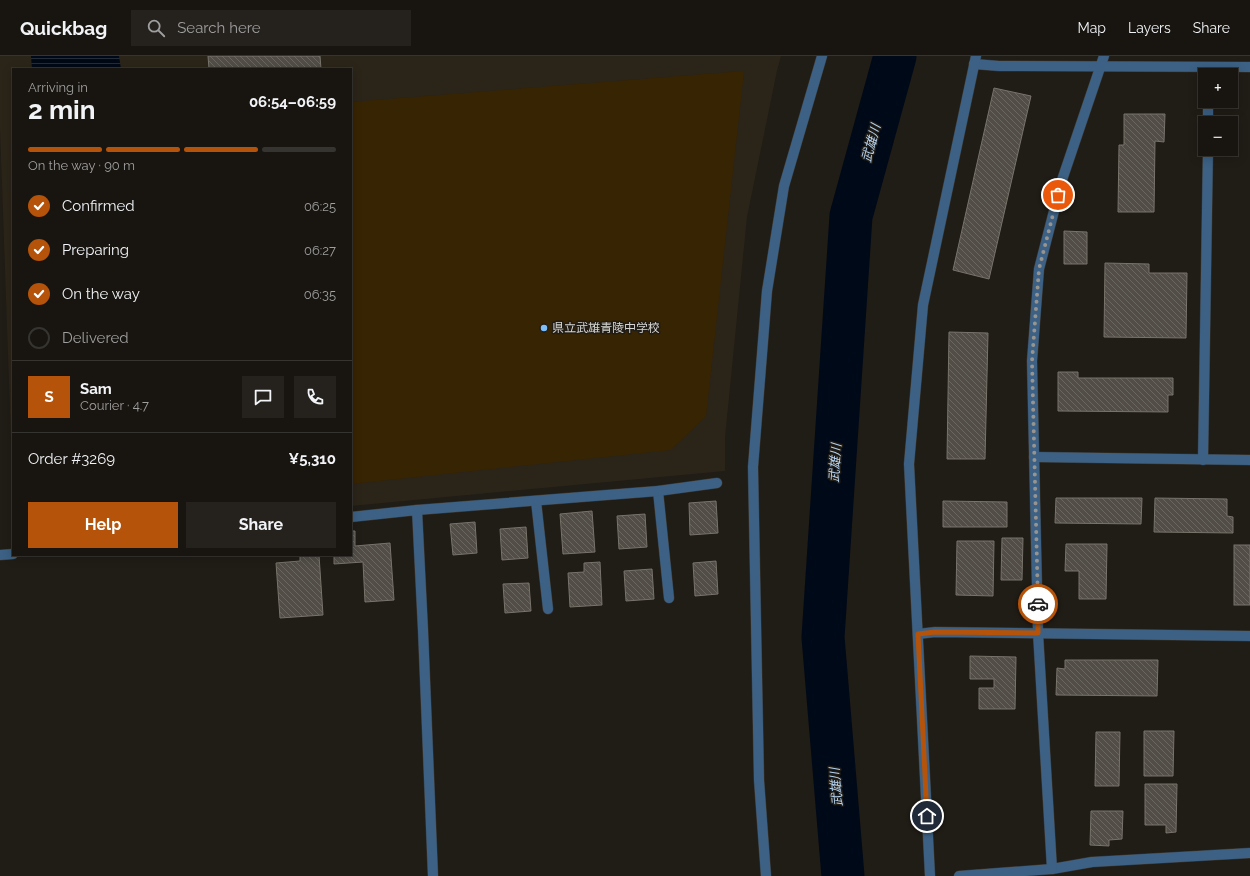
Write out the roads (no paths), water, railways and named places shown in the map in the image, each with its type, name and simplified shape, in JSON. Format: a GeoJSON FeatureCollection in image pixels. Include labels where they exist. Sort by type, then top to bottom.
{"type":"FeatureCollection","features":[{"type":"Feature","properties":{"kind":"street"},"geometry":{"type":"LineString","coordinates":[[766,876],[759,780],[753,467],[767,291],[784,186],[822,56]]}},
{"type":"Feature","properties":{"kind":"street"},"geometry":{"type":"LineString","coordinates":[[1052,869],[1038,633],[1032,361],[1039,269],[1062,180],[1104,56]]}},
{"type":"Feature","properties":{"kind":"street"},"geometry":{"type":"LineString","coordinates":[[930,876],[909,464],[923,305],[975,60],[998,66],[1100,66],[1198,70]]}},
{"type":"Feature","properties":{"kind":"street"},"geometry":{"type":"LineString","coordinates":[[1238,68],[1250,67]]}},
{"type":"Feature","properties":{"kind":"street"},"geometry":{"type":"LineString","coordinates":[[1203,460],[1208,156]]}},
{"type":"Feature","properties":{"kind":"street"},"geometry":{"type":"LineString","coordinates":[[1034,457],[1250,460]]}},
{"type":"Feature","properties":{"kind":"street"},"geometry":{"type":"LineString","coordinates":[[352,517],[417,510],[658,491],[717,483]]}},
{"type":"Feature","properties":{"kind":"street"},"geometry":{"type":"LineString","coordinates":[[658,491],[669,598]]}},
{"type":"Feature","properties":{"kind":"street"},"geometry":{"type":"LineString","coordinates":[[536,501],[548,610]]}},
{"type":"Feature","properties":{"kind":"street"},"geometry":{"type":"LineString","coordinates":[[417,510],[433,876]]}},
{"type":"Feature","properties":{"kind":"street"},"geometry":{"type":"LineString","coordinates":[[0,555],[12,554]]}},
{"type":"Feature","properties":{"kind":"street"},"geometry":{"type":"LineString","coordinates":[[918,634],[935,632],[1250,636]]}},
{"type":"Feature","properties":{"kind":"street"},"geometry":{"type":"LineString","coordinates":[[959,876],[1052,869],[1092,862],[1250,853]]}},
{"type":"Feature","properties":{"kind":"water"},"geometry":{"type":"Polygon","coordinates":[[[31,56],[119,56],[121,68],[32,68],[31,56]]]}},
{"type":"Feature","properties":{"kind":"waterway","name":"武雄川"},"geometry":{"type":"LineString","coordinates":[[843,876],[823,637],[851,216],[895,56]]}},
{"type":"Feature","properties":{"kind":"place","name":"県立武雄青陵中学校"},"geometry":{"type":"Point","coordinates":[544,328]}}]}
